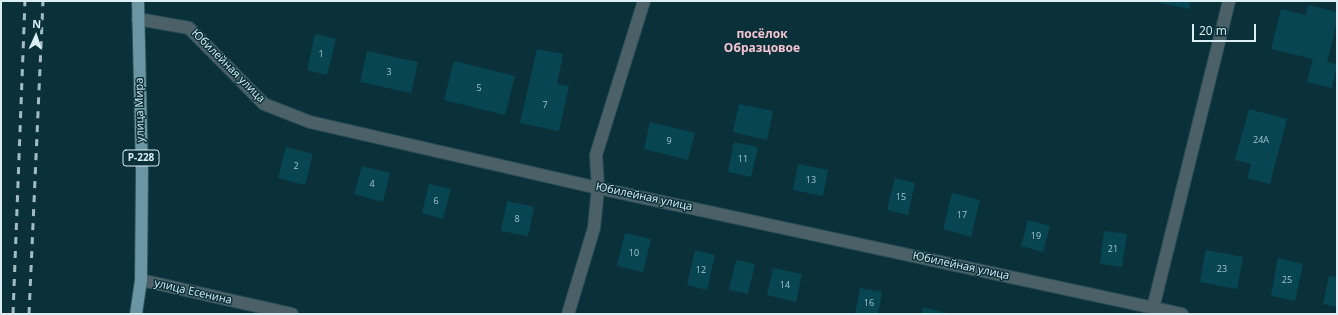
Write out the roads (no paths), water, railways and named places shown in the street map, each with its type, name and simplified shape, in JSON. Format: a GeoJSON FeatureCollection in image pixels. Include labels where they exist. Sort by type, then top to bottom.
{"type":"FeatureCollection","features":[{"type":"Feature","properties":{"kind":"main road","name":"улица Мира"},"geometry":{"type":"LineString","coordinates":[[136,314],[141,280],[142,172],[138,1]]}},
{"type":"Feature","properties":{"kind":"street"},"geometry":{"type":"LineString","coordinates":[[568,314],[594,228],[598,188],[596,155],[644,1]]}},
{"type":"Feature","properties":{"kind":"street"},"geometry":{"type":"LineString","coordinates":[[1153,308],[1229,1]]}},
{"type":"Feature","properties":{"kind":"street","name":"Юбилейная улица"},"geometry":{"type":"LineString","coordinates":[[138,19],[189,28],[264,104],[310,122],[598,188],[1182,314]]}},
{"type":"Feature","properties":{"kind":"street","name":"улица Есенина"},"geometry":{"type":"LineString","coordinates":[[141,280],[292,314]]}},
{"type":"Feature","properties":{"kind":"railway"},"geometry":{"type":"LineString","coordinates":[[13,314],[25,1]]}},
{"type":"Feature","properties":{"kind":"railway"},"geometry":{"type":"LineString","coordinates":[[29,314],[43,1]]}},
{"type":"Feature","properties":{"kind":"district","name":"посёлок Образцовое"},"geometry":{"type":"Point","coordinates":[762,42]}}]}
